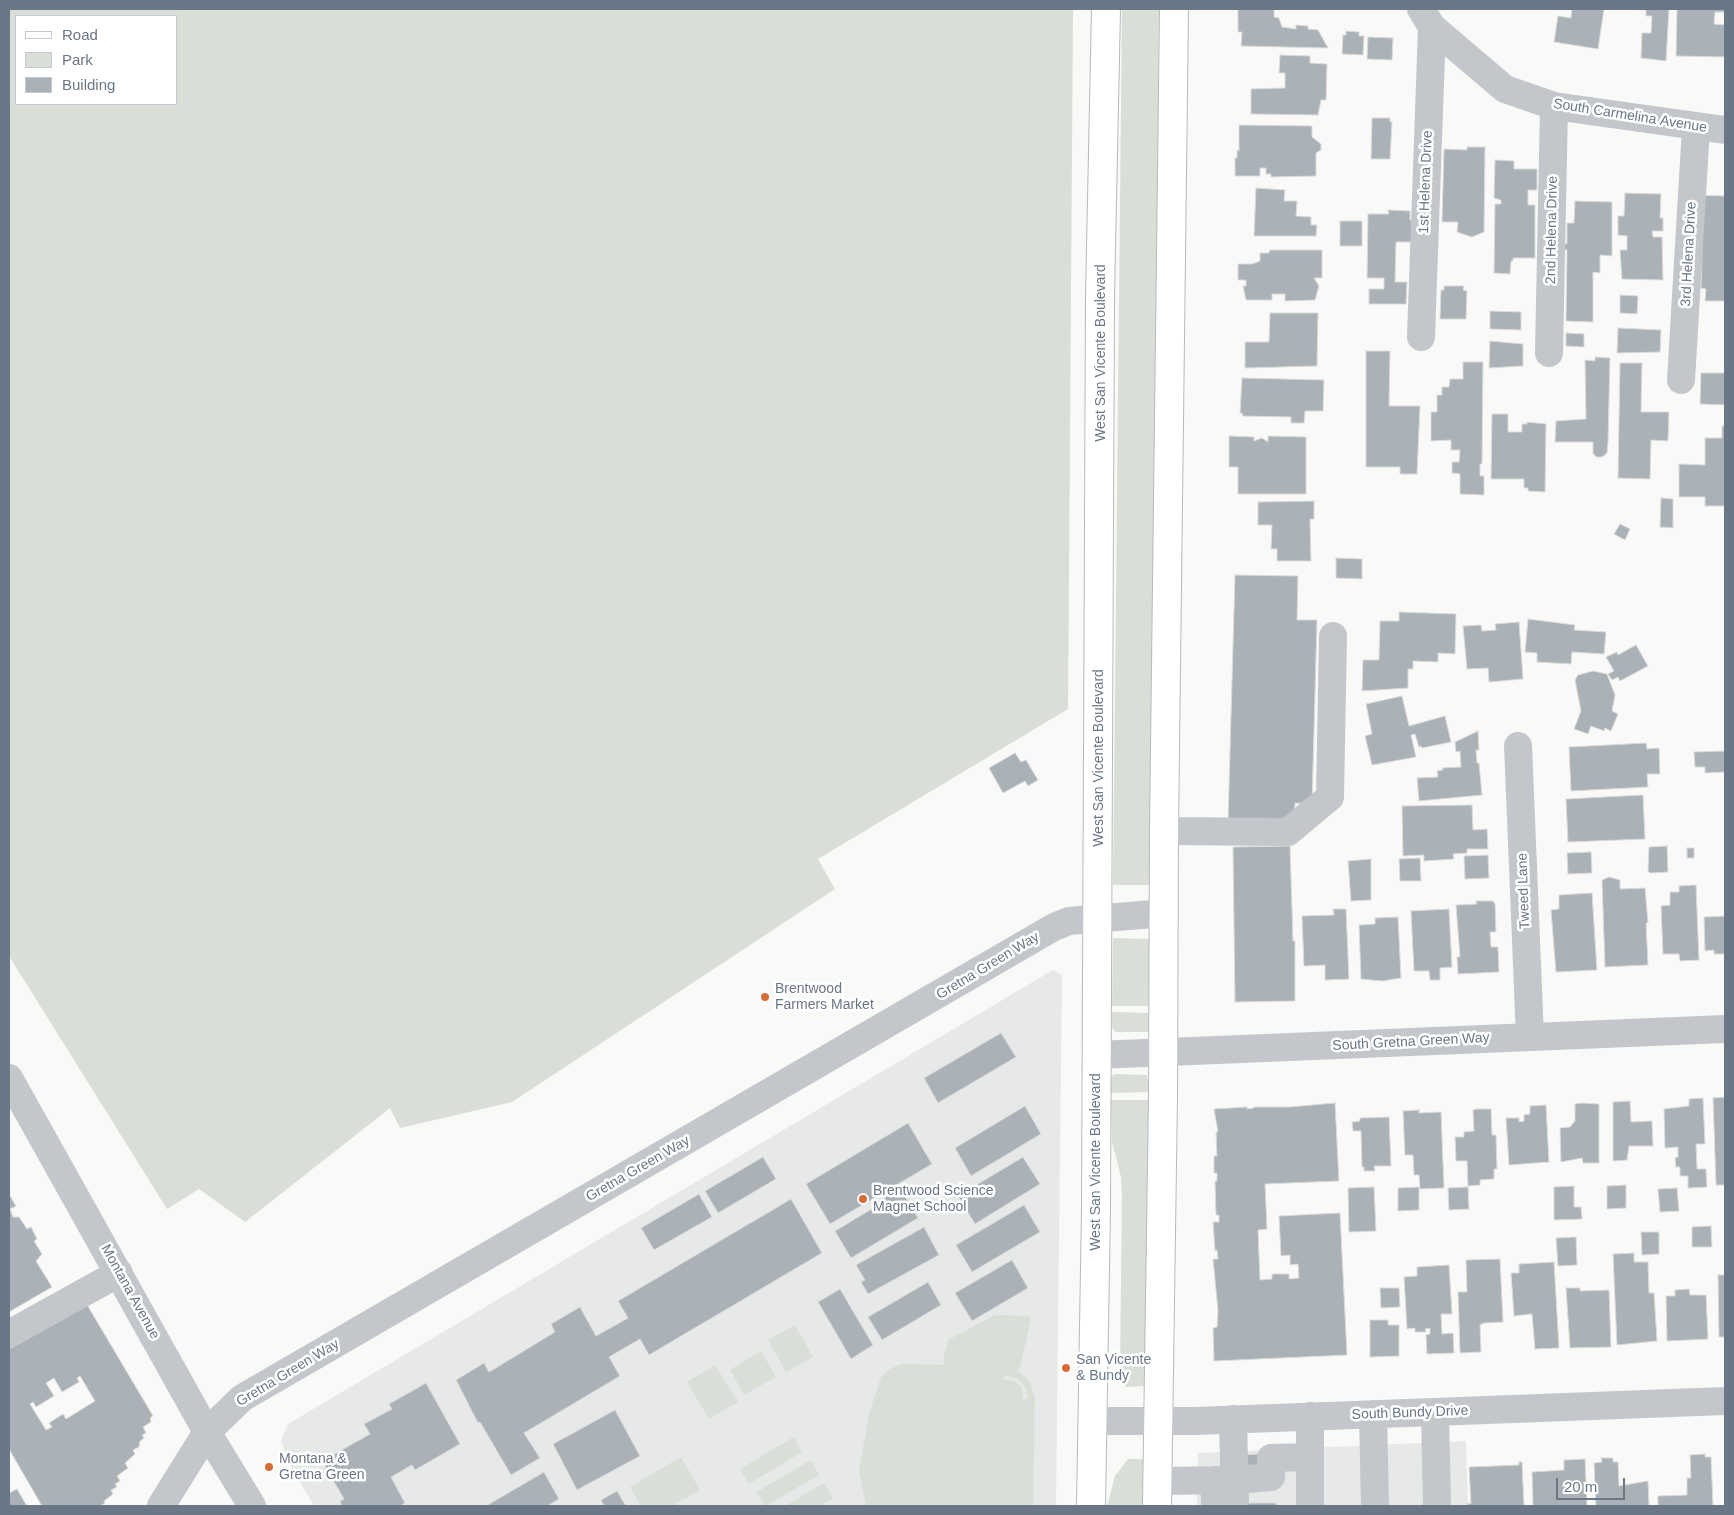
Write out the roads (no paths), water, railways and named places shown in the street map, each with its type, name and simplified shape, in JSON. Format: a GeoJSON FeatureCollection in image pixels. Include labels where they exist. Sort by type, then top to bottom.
{"type":"FeatureCollection","features":[{"type":"Feature","properties":{"kind":"main road","name":"West San Vicente Boulevard"},"geometry":{"type":"LineString","coordinates":[[1091,1506],[1094,1421],[1098,918],[1100,306],[1106,9]]}},
{"type":"Feature","properties":{"kind":"main road"},"geometry":{"type":"LineString","coordinates":[[1157,1494],[1164,1053],[1164,831],[1174,9]]}},
{"type":"Feature","properties":{"kind":"street","name":"South Carmelina Avenue"},"geometry":{"type":"LineString","coordinates":[[1426,18],[1505,89],[1554,106],[1725,130]]}},
{"type":"Feature","properties":{"kind":"street","name":"1st Helena Drive"},"geometry":{"type":"LineString","coordinates":[[1421,338],[1426,18]]}},
{"type":"Feature","properties":{"kind":"street","name":"2nd Helena Drive"},"geometry":{"type":"LineString","coordinates":[[1549,353],[1554,106]]}},
{"type":"Feature","properties":{"kind":"street","name":"3rd Helena Drive"},"geometry":{"type":"LineString","coordinates":[[1681,380],[1696,127]]}},
{"type":"Feature","properties":{"kind":"street"},"geometry":{"type":"LineString","coordinates":[[1164,831],[1288,832],[1330,797],[1334,636]]}},
{"type":"Feature","properties":{"kind":"street","name":"Tweed Lane"},"geometry":{"type":"LineString","coordinates":[[1518,746],[1530,1037]]}},
{"type":"Feature","properties":{"kind":"street","name":"Gretna Green Way"},"geometry":{"type":"LineString","coordinates":[[161,1506],[207,1432],[242,1398],[1054,927],[1068,921],[1164,913]]}},
{"type":"Feature","properties":{"kind":"street","name":"South Gretna Green Way"},"geometry":{"type":"LineString","coordinates":[[1096,1054],[1164,1053],[1725,1029]]}},
{"type":"Feature","properties":{"kind":"street","name":"Montana Avenue"},"geometry":{"type":"LineString","coordinates":[[9,1078],[207,1432],[252,1506]]}},
{"type":"Feature","properties":{"kind":"street"},"geometry":{"type":"LineString","coordinates":[[9,1334],[119,1273]]}},
{"type":"Feature","properties":{"kind":"street","name":"South Bundy Drive"},"geometry":{"type":"LineString","coordinates":[[1094,1421],[1159,1422],[1725,1401]]}},
{"type":"Feature","properties":{"kind":"street"},"geometry":{"type":"LineString","coordinates":[[1435,1412],[1437,1506]]}},
{"type":"Feature","properties":{"kind":"street"},"geometry":{"type":"LineString","coordinates":[[1373,1414],[1375,1506]]}},
{"type":"Feature","properties":{"kind":"street"},"geometry":{"type":"LineString","coordinates":[[1310,1416],[1310,1506]]}},
{"type":"Feature","properties":{"kind":"street"},"geometry":{"type":"LineString","coordinates":[[1224,1492],[1234,1447],[1233,1419]]}},
{"type":"Feature","properties":{"kind":"street"},"geometry":{"type":"LineString","coordinates":[[1157,1494],[1224,1492],[1271,1477],[1270,1445],[1234,1447]]}},
{"type":"Feature","properties":{"kind":"street"},"geometry":{"type":"LineString","coordinates":[[1271,1458],[1310,1456]]}},
{"type":"Feature","properties":{"kind":"place","name":"Brentwood Farmers Market"},"geometry":{"type":"Point","coordinates":[765,997]}},
{"type":"Feature","properties":{"kind":"place","name":"Brentwood Science Magnet School"},"geometry":{"type":"Point","coordinates":[863,1199]}},
{"type":"Feature","properties":{"kind":"place","name":"San Vicente & Bundy"},"geometry":{"type":"Point","coordinates":[1066,1368]}},
{"type":"Feature","properties":{"kind":"place","name":"Montana & Gretna Green"},"geometry":{"type":"Point","coordinates":[269,1467]}}]}
